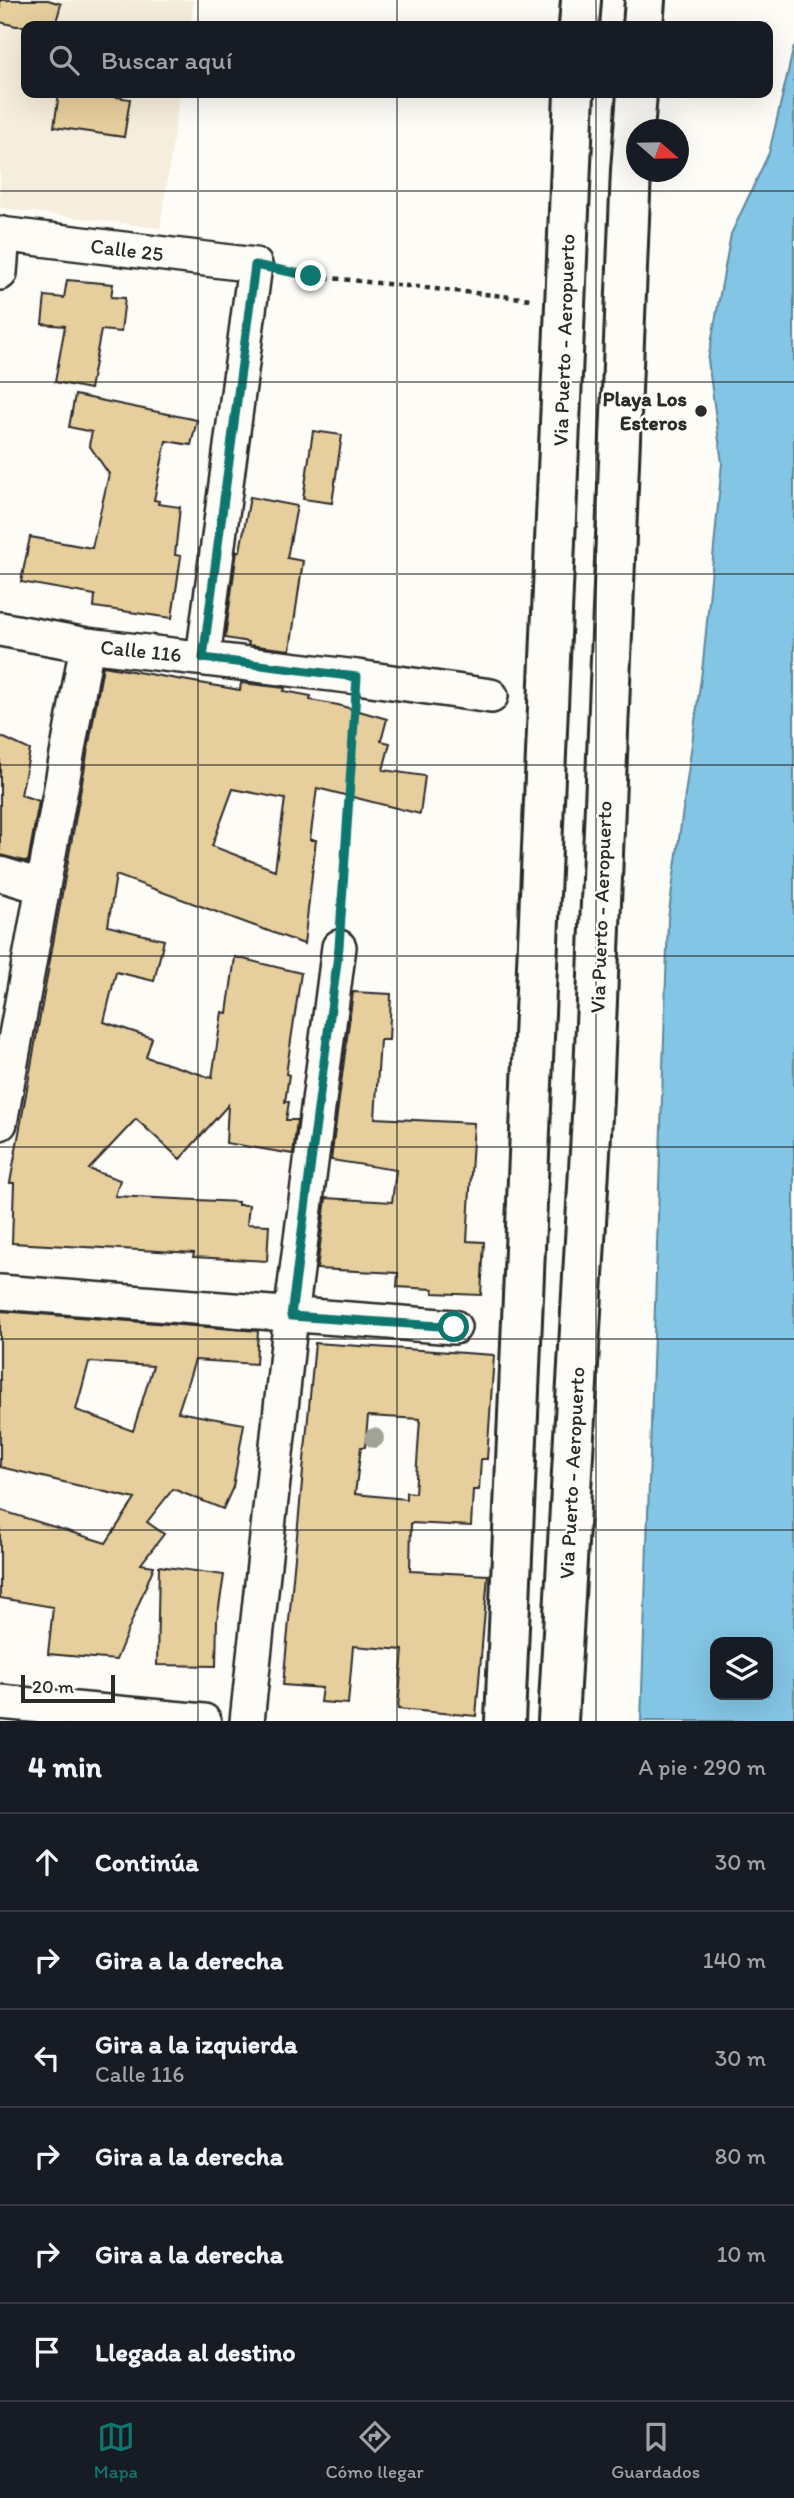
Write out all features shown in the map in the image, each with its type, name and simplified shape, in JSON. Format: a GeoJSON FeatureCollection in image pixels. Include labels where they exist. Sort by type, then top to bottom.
{"type":"FeatureCollection","features":[{"type":"Feature","properties":{"kind":"main road"},"geometry":{"type":"LineString","coordinates":[[579,21],[581,0]]}},
{"type":"Feature","properties":{"kind":"main road"},"geometry":{"type":"LineString","coordinates":[[643,21],[645,0]]}},
{"type":"Feature","properties":{"kind":"main road","name":"Via Puerto - Aeropuerto"},"geometry":{"type":"LineString","coordinates":[[505,1721],[575,98]]}},
{"type":"Feature","properties":{"kind":"main road","name":"Via Puerto - Aeropuerto"},"geometry":{"type":"LineString","coordinates":[[558,1721],[593,1098],[631,170],[637,98]]}},
{"type":"Feature","properties":{"kind":"street","name":"Calle 25"},"geometry":{"type":"LineString","coordinates":[[2,234],[255,265]]}},
{"type":"Feature","properties":{"kind":"street"},"geometry":{"type":"LineString","coordinates":[[0,273],[2,234]]}},
{"type":"Feature","properties":{"kind":"street"},"geometry":{"type":"LineString","coordinates":[[203,658],[255,265]]}},
{"type":"Feature","properties":{"kind":"street","name":"Calle 116"},"geometry":{"type":"LineString","coordinates":[[0,629],[87,645],[491,696]]}},
{"type":"Feature","properties":{"kind":"street"},"geometry":{"type":"LineString","coordinates":[[0,1123],[87,645]]}},
{"type":"Feature","properties":{"kind":"street"},"geometry":{"type":"LineString","coordinates":[[0,874],[43,887]]}},
{"type":"Feature","properties":{"kind":"street"},"geometry":{"type":"LineString","coordinates":[[247,1721],[291,1316],[339,947]]}},
{"type":"Feature","properties":{"kind":"street"},"geometry":{"type":"LineString","coordinates":[[0,1292],[454,1327]]}},
{"type":"Feature","properties":{"kind":"street"},"geometry":{"type":"LineString","coordinates":[[0,1702],[84,1715],[204,1721]]}},
{"type":"Feature","properties":{"kind":"path"},"geometry":{"type":"LineString","coordinates":[[255,265],[311,276],[565,303]]}},
{"type":"Feature","properties":{"kind":"path"},"geometry":{"type":"LineString","coordinates":[[339,947],[357,677]]}},
{"type":"Feature","properties":{"kind":"shaded area"},"geometry":{"type":"Polygon","coordinates":[[[0,0],[194,0],[191,21],[21,21],[21,98],[179,98],[160,228],[0,208],[0,0]]]}},
{"type":"Feature","properties":{"kind":"water"},"geometry":{"type":"Polygon","coordinates":[[[794,46],[794,1721],[641,1721],[668,919],[703,663],[722,463],[708,360],[731,234],[769,153],[794,46]]]}},
{"type":"Feature","properties":{"kind":"building"},"geometry":{"type":"Polygon","coordinates":[[[0,0],[48,0],[61,4],[56,21],[21,21],[21,26],[0,22],[0,0]]]}},
{"type":"Feature","properties":{"kind":"building"},"geometry":{"type":"Polygon","coordinates":[[[58,98],[130,99],[124,137],[54,127],[58,98]]]}},
{"type":"Feature","properties":{"kind":"building"},"geometry":{"type":"Polygon","coordinates":[[[67,280],[113,284],[111,297],[125,298],[121,332],[101,330],[90,389],[55,382],[65,326],[42,324],[45,296],[64,298],[67,280]]]}},
{"type":"Feature","properties":{"kind":"building"},"geometry":{"type":"Polygon","coordinates":[[[75,395],[197,420],[191,445],[166,441],[154,500],[159,501],[158,504],[180,507],[175,555],[181,556],[172,618],[94,607],[95,595],[21,582],[30,537],[92,548],[109,474],[89,445],[92,432],[69,427],[75,395]]]}},
{"type":"Feature","properties":{"kind":"building"},"geometry":{"type":"Polygon","coordinates":[[[313,431],[342,435],[332,503],[303,499],[313,431]]]}},
{"type":"Feature","properties":{"kind":"building"},"geometry":{"type":"Polygon","coordinates":[[[250,497],[297,506],[287,558],[303,561],[290,650],[248,645],[249,642],[225,638],[237,551],[240,551],[250,497]]]}},
{"type":"Feature","properties":{"kind":"building"},"geometry":{"type":"Polygon","coordinates":[[[103,666],[240,690],[241,683],[285,688],[284,691],[311,696],[310,700],[387,719],[381,741],[390,743],[383,770],[425,776],[420,814],[317,788],[310,840],[316,840],[304,944],[116,875],[108,926],[164,940],[154,981],[116,972],[104,1022],[152,1038],[146,1057],[212,1078],[222,1012],[227,1013],[235,957],[301,973],[286,1074],[289,1075],[285,1102],[289,1102],[286,1120],[297,1120],[293,1154],[226,1143],[228,1105],[180,1159],[136,1119],[89,1169],[120,1180],[115,1196],[238,1202],[238,1205],[249,1205],[247,1224],[269,1225],[267,1261],[193,1257],[194,1253],[12,1243],[14,1183],[10,1183],[103,666]],[[233,789],[212,846],[275,870],[285,799],[233,789]]]}},
{"type":"Feature","properties":{"kind":"building"},"geometry":{"type":"Polygon","coordinates":[[[0,736],[30,750],[21,795],[39,801],[28,862],[0,855],[0,736]]]}},
{"type":"Feature","properties":{"kind":"building"},"geometry":{"type":"Polygon","coordinates":[[[353,992],[391,994],[389,1040],[380,1040],[375,1118],[474,1123],[467,1241],[484,1242],[481,1295],[433,1293],[433,1289],[397,1287],[398,1273],[317,1269],[326,1198],[392,1202],[396,1170],[331,1160],[353,992]]]}},
{"type":"Feature","properties":{"kind":"building"},"geometry":{"type":"Polygon","coordinates":[[[0,1311],[258,1331],[256,1364],[195,1360],[178,1412],[244,1424],[233,1487],[223,1509],[173,1489],[147,1522],[164,1534],[141,1564],[154,1566],[116,1660],[48,1654],[53,1607],[0,1598],[0,1510],[106,1543],[135,1499],[0,1467],[0,1311]],[[89,1362],[76,1410],[133,1431],[153,1366],[89,1362]]]}},
{"type":"Feature","properties":{"kind":"building"},"geometry":{"type":"Polygon","coordinates":[[[315,1343],[494,1355],[487,1459],[481,1459],[479,1490],[473,1490],[471,1526],[411,1523],[410,1571],[488,1575],[476,1716],[398,1709],[403,1650],[353,1646],[348,1704],[320,1702],[322,1688],[283,1685],[315,1343]],[[368,1416],[365,1447],[361,1447],[355,1494],[406,1499],[406,1492],[415,1493],[420,1419],[368,1416]]]}},
{"type":"Feature","properties":{"kind":"building"},"geometry":{"type":"Polygon","coordinates":[[[159,1566],[224,1575],[217,1620],[216,1666],[157,1665],[159,1566]]]}},
{"type":"Feature","properties":{"kind":"place","name":"Playa Los Esteros"},"geometry":{"type":"Point","coordinates":[701,411]}},
{"type":"Feature","properties":{"kind":"route"},"geometry":{"type":"LineString","coordinates":[[311,276],[255,265],[203,658],[357,677],[339,947],[291,1316],[454,1327]]}}]}
